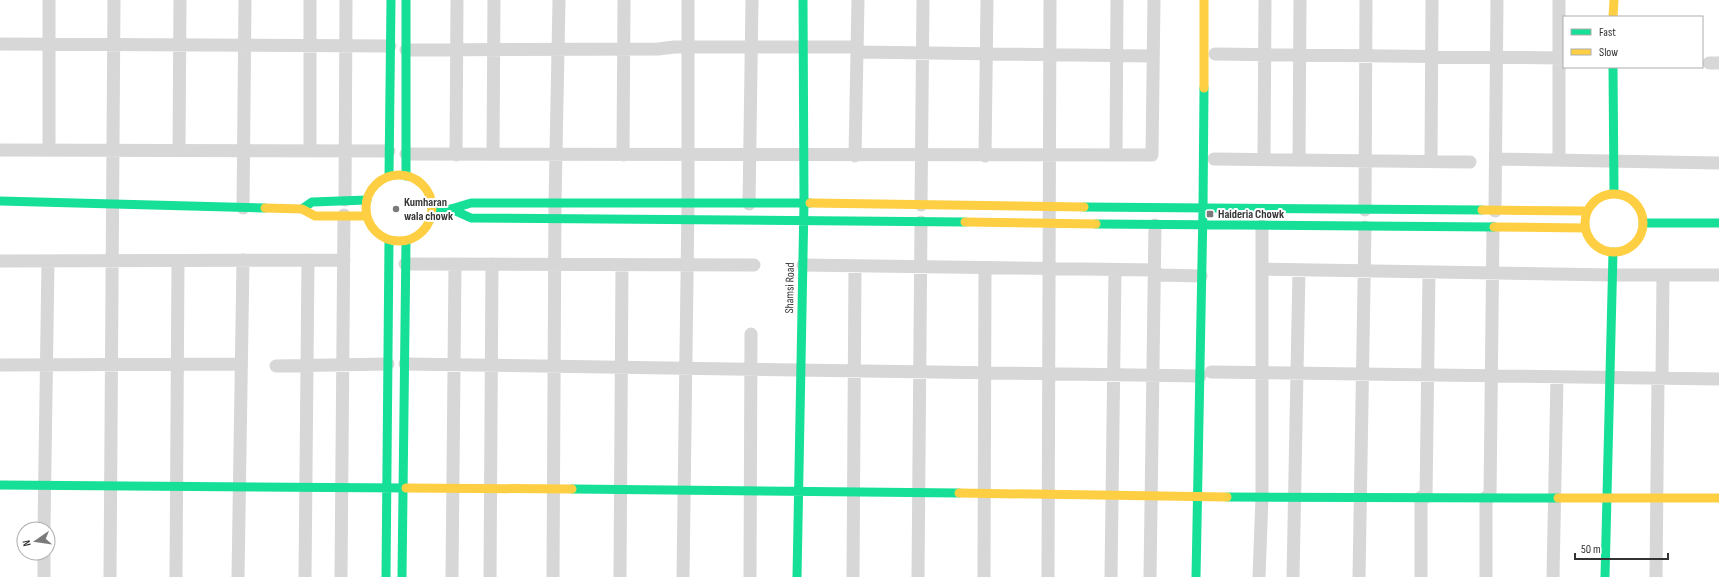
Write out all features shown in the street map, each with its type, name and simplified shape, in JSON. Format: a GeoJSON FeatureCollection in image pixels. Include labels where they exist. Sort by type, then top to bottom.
{"type":"FeatureCollection","features":[{"type":"Feature","properties":{"kind":"street"},"geometry":{"type":"LineString","coordinates":[[49,0],[49,150]]}},
{"type":"Feature","properties":{"kind":"street"},"geometry":{"type":"LineString","coordinates":[[110,577],[114,0]]}},
{"type":"Feature","properties":{"kind":"street"},"geometry":{"type":"LineString","coordinates":[[179,150],[180,0]]}},
{"type":"Feature","properties":{"kind":"street"},"geometry":{"type":"LineString","coordinates":[[243,208],[245,0]]}},
{"type":"Feature","properties":{"kind":"street"},"geometry":{"type":"LineString","coordinates":[[310,0],[310,150]]}},
{"type":"Feature","properties":{"kind":"street"},"geometry":{"type":"LineString","coordinates":[[345,200],[346,0]]}},
{"type":"Feature","properties":{"kind":"street"},"geometry":{"type":"LineString","coordinates":[[388,176],[391,0]]}},
{"type":"Feature","properties":{"kind":"street"},"geometry":{"type":"LineString","coordinates":[[406,0],[406,176]]}},
{"type":"Feature","properties":{"kind":"street"},"geometry":{"type":"LineString","coordinates":[[456,155],[457,0]]}},
{"type":"Feature","properties":{"kind":"street"},"geometry":{"type":"LineString","coordinates":[[493,154],[494,0]]}},
{"type":"Feature","properties":{"kind":"street"},"geometry":{"type":"LineString","coordinates":[[553,577],[555,203],[559,0]]}},
{"type":"Feature","properties":{"kind":"street"},"geometry":{"type":"LineString","coordinates":[[623,155],[624,0]]}},
{"type":"Feature","properties":{"kind":"street"},"geometry":{"type":"LineString","coordinates":[[684,577],[688,220],[688,0]]}},
{"type":"Feature","properties":{"kind":"street"},"geometry":{"type":"LineString","coordinates":[[749,204],[752,0]]}},
{"type":"Feature","properties":{"kind":"street","name":"Shamsi Road"},"geometry":{"type":"LineString","coordinates":[[798,577],[798,490],[804,203],[803,0]]}},
{"type":"Feature","properties":{"kind":"street"},"geometry":{"type":"LineString","coordinates":[[855,156],[858,0]]}},
{"type":"Feature","properties":{"kind":"street"},"geometry":{"type":"LineString","coordinates":[[921,205],[923,0]]}},
{"type":"Feature","properties":{"kind":"street"},"geometry":{"type":"LineString","coordinates":[[985,156],[987,0]]}},
{"type":"Feature","properties":{"kind":"street"},"geometry":{"type":"LineString","coordinates":[[1048,577],[1048,156],[1050,0]]}},
{"type":"Feature","properties":{"kind":"street"},"geometry":{"type":"LineString","coordinates":[[1116,155],[1117,0]]}},
{"type":"Feature","properties":{"kind":"street"},"geometry":{"type":"LineString","coordinates":[[406,154],[855,156],[1152,155],[1154,0]]}},
{"type":"Feature","properties":{"kind":"street"},"geometry":{"type":"LineString","coordinates":[[1196,577],[1198,496],[1208,373],[1201,276],[1203,225],[1204,0]]}},
{"type":"Feature","properties":{"kind":"street"},"geometry":{"type":"LineString","coordinates":[[1264,160],[1265,0]]}},
{"type":"Feature","properties":{"kind":"street"},"geometry":{"type":"LineString","coordinates":[[1299,160],[1300,0]]}},
{"type":"Feature","properties":{"kind":"street"},"geometry":{"type":"LineString","coordinates":[[1365,210],[1366,0]]}},
{"type":"Feature","properties":{"kind":"street"},"geometry":{"type":"LineString","coordinates":[[1431,161],[1432,0]]}},
{"type":"Feature","properties":{"kind":"street"},"geometry":{"type":"LineString","coordinates":[[1495,211],[1497,0]]}},
{"type":"Feature","properties":{"kind":"street"},"geometry":{"type":"LineString","coordinates":[[1559,0],[1562,58],[1559,160]]}},
{"type":"Feature","properties":{"kind":"street"},"geometry":{"type":"LineString","coordinates":[[1613,16],[1614,0]]}},
{"type":"Feature","properties":{"kind":"street"},"geometry":{"type":"LineString","coordinates":[[0,44],[390,46]]}},
{"type":"Feature","properties":{"kind":"street"},"geometry":{"type":"LineString","coordinates":[[406,50],[623,50],[674,47],[803,47],[922,53],[1153,56]]}},
{"type":"Feature","properties":{"kind":"street"},"geometry":{"type":"LineString","coordinates":[[1215,54],[1562,58]]}},
{"type":"Feature","properties":{"kind":"street"},"geometry":{"type":"LineString","coordinates":[[1613,68],[1614,194]]}},
{"type":"Feature","properties":{"kind":"street"},"geometry":{"type":"LineString","coordinates":[[0,150],[389,151]]}},
{"type":"Feature","properties":{"kind":"street"},"geometry":{"type":"LineString","coordinates":[[1214,159],[1470,162]]}},
{"type":"Feature","properties":{"kind":"street"},"geometry":{"type":"LineString","coordinates":[[1496,159],[1719,163]]}},
{"type":"Feature","properties":{"kind":"street"},"geometry":{"type":"LineString","coordinates":[[388,176],[406,176],[415,179],[425,188],[431,200],[432,209],[430,220],[424,230],[416,237],[406,241],[389,240],[375,231],[367,216],[367,200],[370,192],[378,182],[388,176]]}},
{"type":"Feature","properties":{"kind":"street"},"geometry":{"type":"LineString","coordinates":[[1607,194],[1625,196],[1633,201],[1639,208],[1643,223],[1640,234],[1631,246],[1624,250],[1613,252],[1598,248],[1591,241],[1585,228],[1584,223],[1587,212],[1591,204],[1598,198],[1607,194]]}},
{"type":"Feature","properties":{"kind":"street"},"geometry":{"type":"LineString","coordinates":[[1213,229],[1214,195]]}},
{"type":"Feature","properties":{"kind":"street"},"geometry":{"type":"LineString","coordinates":[[302,209],[312,202],[367,200]]}},
{"type":"Feature","properties":{"kind":"street"},"geometry":{"type":"LineString","coordinates":[[0,201],[302,209],[315,216],[367,216]]}},
{"type":"Feature","properties":{"kind":"street"},"geometry":{"type":"LineString","coordinates":[[451,210],[471,203],[804,203],[1203,209],[1587,212]]}},
{"type":"Feature","properties":{"kind":"street"},"geometry":{"type":"LineString","coordinates":[[432,209],[451,210],[471,218],[1203,225],[1213,229],[1262,226],[1585,228]]}},
{"type":"Feature","properties":{"kind":"street"},"geometry":{"type":"LineString","coordinates":[[341,577],[344,215]]}},
{"type":"Feature","properties":{"kind":"street"},"geometry":{"type":"LineString","coordinates":[[918,577],[921,222]]}},
{"type":"Feature","properties":{"kind":"street"},"geometry":{"type":"LineString","coordinates":[[1643,223],[1719,223]]}},
{"type":"Feature","properties":{"kind":"street"},"geometry":{"type":"LineString","coordinates":[[1150,577],[1155,225]]}},
{"type":"Feature","properties":{"kind":"street"},"geometry":{"type":"LineString","coordinates":[[1259,577],[1262,497],[1262,226]]}},
{"type":"Feature","properties":{"kind":"street"},"geometry":{"type":"LineString","coordinates":[[1359,577],[1365,227]]}},
{"type":"Feature","properties":{"kind":"street"},"geometry":{"type":"LineString","coordinates":[[1486,577],[1492,376],[1494,228]]}},
{"type":"Feature","properties":{"kind":"street"},"geometry":{"type":"LineString","coordinates":[[386,577],[389,240]]}},
{"type":"Feature","properties":{"kind":"street"},"geometry":{"type":"LineString","coordinates":[[402,577],[406,241]]}},
{"type":"Feature","properties":{"kind":"street"},"geometry":{"type":"LineString","coordinates":[[1605,577],[1613,252]]}},
{"type":"Feature","properties":{"kind":"street"},"geometry":{"type":"LineString","coordinates":[[176,577],[178,260]]}},
{"type":"Feature","properties":{"kind":"street"},"geometry":{"type":"LineString","coordinates":[[238,577],[242,260]]}},
{"type":"Feature","properties":{"kind":"street"},"geometry":{"type":"LineString","coordinates":[[305,577],[308,260]]}},
{"type":"Feature","properties":{"kind":"street"},"geometry":{"type":"LineString","coordinates":[[0,261],[344,260]]}},
{"type":"Feature","properties":{"kind":"street"},"geometry":{"type":"LineString","coordinates":[[44,521],[48,261]]}},
{"type":"Feature","properties":{"kind":"street"},"geometry":{"type":"LineString","coordinates":[[405,264],[754,266]]}},
{"type":"Feature","properties":{"kind":"street"},"geometry":{"type":"LineString","coordinates":[[452,577],[455,264]]}},
{"type":"Feature","properties":{"kind":"street"},"geometry":{"type":"LineString","coordinates":[[490,577],[492,264]]}},
{"type":"Feature","properties":{"kind":"street"},"geometry":{"type":"LineString","coordinates":[[620,577],[622,265]]}},
{"type":"Feature","properties":{"kind":"street"},"geometry":{"type":"LineString","coordinates":[[803,265],[1154,270],[1160,275],[1201,276]]}},
{"type":"Feature","properties":{"kind":"street"},"geometry":{"type":"LineString","coordinates":[[853,577],[855,266]]}},
{"type":"Feature","properties":{"kind":"street"},"geometry":{"type":"LineString","coordinates":[[984,577],[985,268]]}},
{"type":"Feature","properties":{"kind":"street"},"geometry":{"type":"LineString","coordinates":[[1262,269],[1612,275],[1719,275]]}},
{"type":"Feature","properties":{"kind":"street"},"geometry":{"type":"LineString","coordinates":[[1111,577],[1115,270]]}},
{"type":"Feature","properties":{"kind":"street"},"geometry":{"type":"LineString","coordinates":[[1293,577],[1299,270]]}},
{"type":"Feature","properties":{"kind":"street"},"geometry":{"type":"LineString","coordinates":[[1421,577],[1428,375],[1429,272]]}},
{"type":"Feature","properties":{"kind":"street"},"geometry":{"type":"LineString","coordinates":[[1656,577],[1663,275]]}},
{"type":"Feature","properties":{"kind":"street"},"geometry":{"type":"LineString","coordinates":[[750,577],[751,334]]}},
{"type":"Feature","properties":{"kind":"street"},"geometry":{"type":"LineString","coordinates":[[0,365],[241,364]]}},
{"type":"Feature","properties":{"kind":"street"},"geometry":{"type":"LineString","coordinates":[[276,366],[388,364]]}},
{"type":"Feature","properties":{"kind":"street"},"geometry":{"type":"LineString","coordinates":[[404,364],[1152,375],[1262,373],[1719,379]]}},
{"type":"Feature","properties":{"kind":"street"},"geometry":{"type":"LineString","coordinates":[[1553,577],[1557,377]]}},
{"type":"Feature","properties":{"kind":"street"},"geometry":{"type":"LineString","coordinates":[[0,484],[342,488],[798,490],[1262,497],[1719,498]]}},
{"type":"Feature","properties":{"kind":"street"},"geometry":{"type":"LineString","coordinates":[[44,561],[44,577]]}},
{"type":"Feature","properties":{"kind":"traffic: fast"},"geometry":{"type":"LineString","coordinates":[[389,176],[391,0]]}},
{"type":"Feature","properties":{"kind":"traffic: fast"},"geometry":{"type":"LineString","coordinates":[[406,0],[406,176]]}},
{"type":"Feature","properties":{"kind":"traffic: fast"},"geometry":{"type":"LineString","coordinates":[[797,577],[804,203],[803,0]]}},
{"type":"Feature","properties":{"kind":"traffic: fast"},"geometry":{"type":"LineString","coordinates":[[1613,68],[1614,193]]}},
{"type":"Feature","properties":{"kind":"traffic: fast"},"geometry":{"type":"LineString","coordinates":[[1196,577],[1204,88]]}},
{"type":"Feature","properties":{"kind":"traffic: fast"},"geometry":{"type":"LineString","coordinates":[[302,209],[312,202],[367,200]]}},
{"type":"Feature","properties":{"kind":"traffic: fast"},"geometry":{"type":"LineString","coordinates":[[0,201],[265,208]]}},
{"type":"Feature","properties":{"kind":"traffic: fast"},"geometry":{"type":"LineString","coordinates":[[432,209],[451,209],[471,203],[810,203]]}},
{"type":"Feature","properties":{"kind":"traffic: fast"},"geometry":{"type":"LineString","coordinates":[[1084,207],[1482,210]]}},
{"type":"Feature","properties":{"kind":"traffic: fast"},"geometry":{"type":"LineString","coordinates":[[451,209],[471,218],[965,222]]}},
{"type":"Feature","properties":{"kind":"traffic: fast"},"geometry":{"type":"LineString","coordinates":[[1643,223],[1719,223]]}},
{"type":"Feature","properties":{"kind":"traffic: fast"},"geometry":{"type":"LineString","coordinates":[[1096,224],[1494,227]]}},
{"type":"Feature","properties":{"kind":"traffic: fast"},"geometry":{"type":"LineString","coordinates":[[386,577],[389,240]]}},
{"type":"Feature","properties":{"kind":"traffic: fast"},"geometry":{"type":"LineString","coordinates":[[402,577],[406,241]]}},
{"type":"Feature","properties":{"kind":"traffic: fast"},"geometry":{"type":"LineString","coordinates":[[1605,577],[1613,252]]}},
{"type":"Feature","properties":{"kind":"traffic: fast"},"geometry":{"type":"LineString","coordinates":[[0,485],[406,488]]}},
{"type":"Feature","properties":{"kind":"traffic: fast"},"geometry":{"type":"LineString","coordinates":[[572,489],[959,493]]}},
{"type":"Feature","properties":{"kind":"traffic: fast"},"geometry":{"type":"LineString","coordinates":[[1227,497],[1558,498]]}},
{"type":"Feature","properties":{"kind":"traffic: slow"},"geometry":{"type":"LineString","coordinates":[[1204,0],[1204,88]]}},
{"type":"Feature","properties":{"kind":"traffic: slow"},"geometry":{"type":"LineString","coordinates":[[1613,16],[1614,0]]}},
{"type":"Feature","properties":{"kind":"traffic: slow"},"geometry":{"type":"LineString","coordinates":[[399,175],[412,177],[422,185],[430,195],[432,208],[430,221],[422,231],[412,239],[399,241],[386,239],[376,231],[368,221],[366,208],[368,195],[376,185],[386,177],[399,175]]}},
{"type":"Feature","properties":{"kind":"traffic: slow"},"geometry":{"type":"LineString","coordinates":[[1608,194],[1620,194],[1635,202],[1643,217],[1643,223],[1643,229],[1635,244],[1620,252],[1608,252],[1593,244],[1585,229],[1585,217],[1593,202],[1608,194]]}},
{"type":"Feature","properties":{"kind":"traffic: slow"},"geometry":{"type":"LineString","coordinates":[[810,203],[1084,207]]}},
{"type":"Feature","properties":{"kind":"traffic: slow"},"geometry":{"type":"LineString","coordinates":[[265,208],[302,209],[315,216],[367,216]]}},
{"type":"Feature","properties":{"kind":"traffic: slow"},"geometry":{"type":"LineString","coordinates":[[1482,210],[1587,211]]}},
{"type":"Feature","properties":{"kind":"traffic: slow"},"geometry":{"type":"LineString","coordinates":[[965,222],[1096,224]]}},
{"type":"Feature","properties":{"kind":"traffic: slow"},"geometry":{"type":"LineString","coordinates":[[1494,227],[1585,228]]}},
{"type":"Feature","properties":{"kind":"traffic: slow"},"geometry":{"type":"LineString","coordinates":[[406,488],[572,489]]}},
{"type":"Feature","properties":{"kind":"traffic: slow"},"geometry":{"type":"LineString","coordinates":[[959,493],[1227,497]]}},
{"type":"Feature","properties":{"kind":"traffic: slow"},"geometry":{"type":"LineString","coordinates":[[1558,498],[1719,498]]}},
{"type":"Feature","properties":{"kind":"place","name":"Kumharan wala chowk"},"geometry":{"type":"Point","coordinates":[396,209]}},
{"type":"Feature","properties":{"kind":"place","name":"Haideria Chowk"},"geometry":{"type":"Point","coordinates":[1210,214]}}]}
